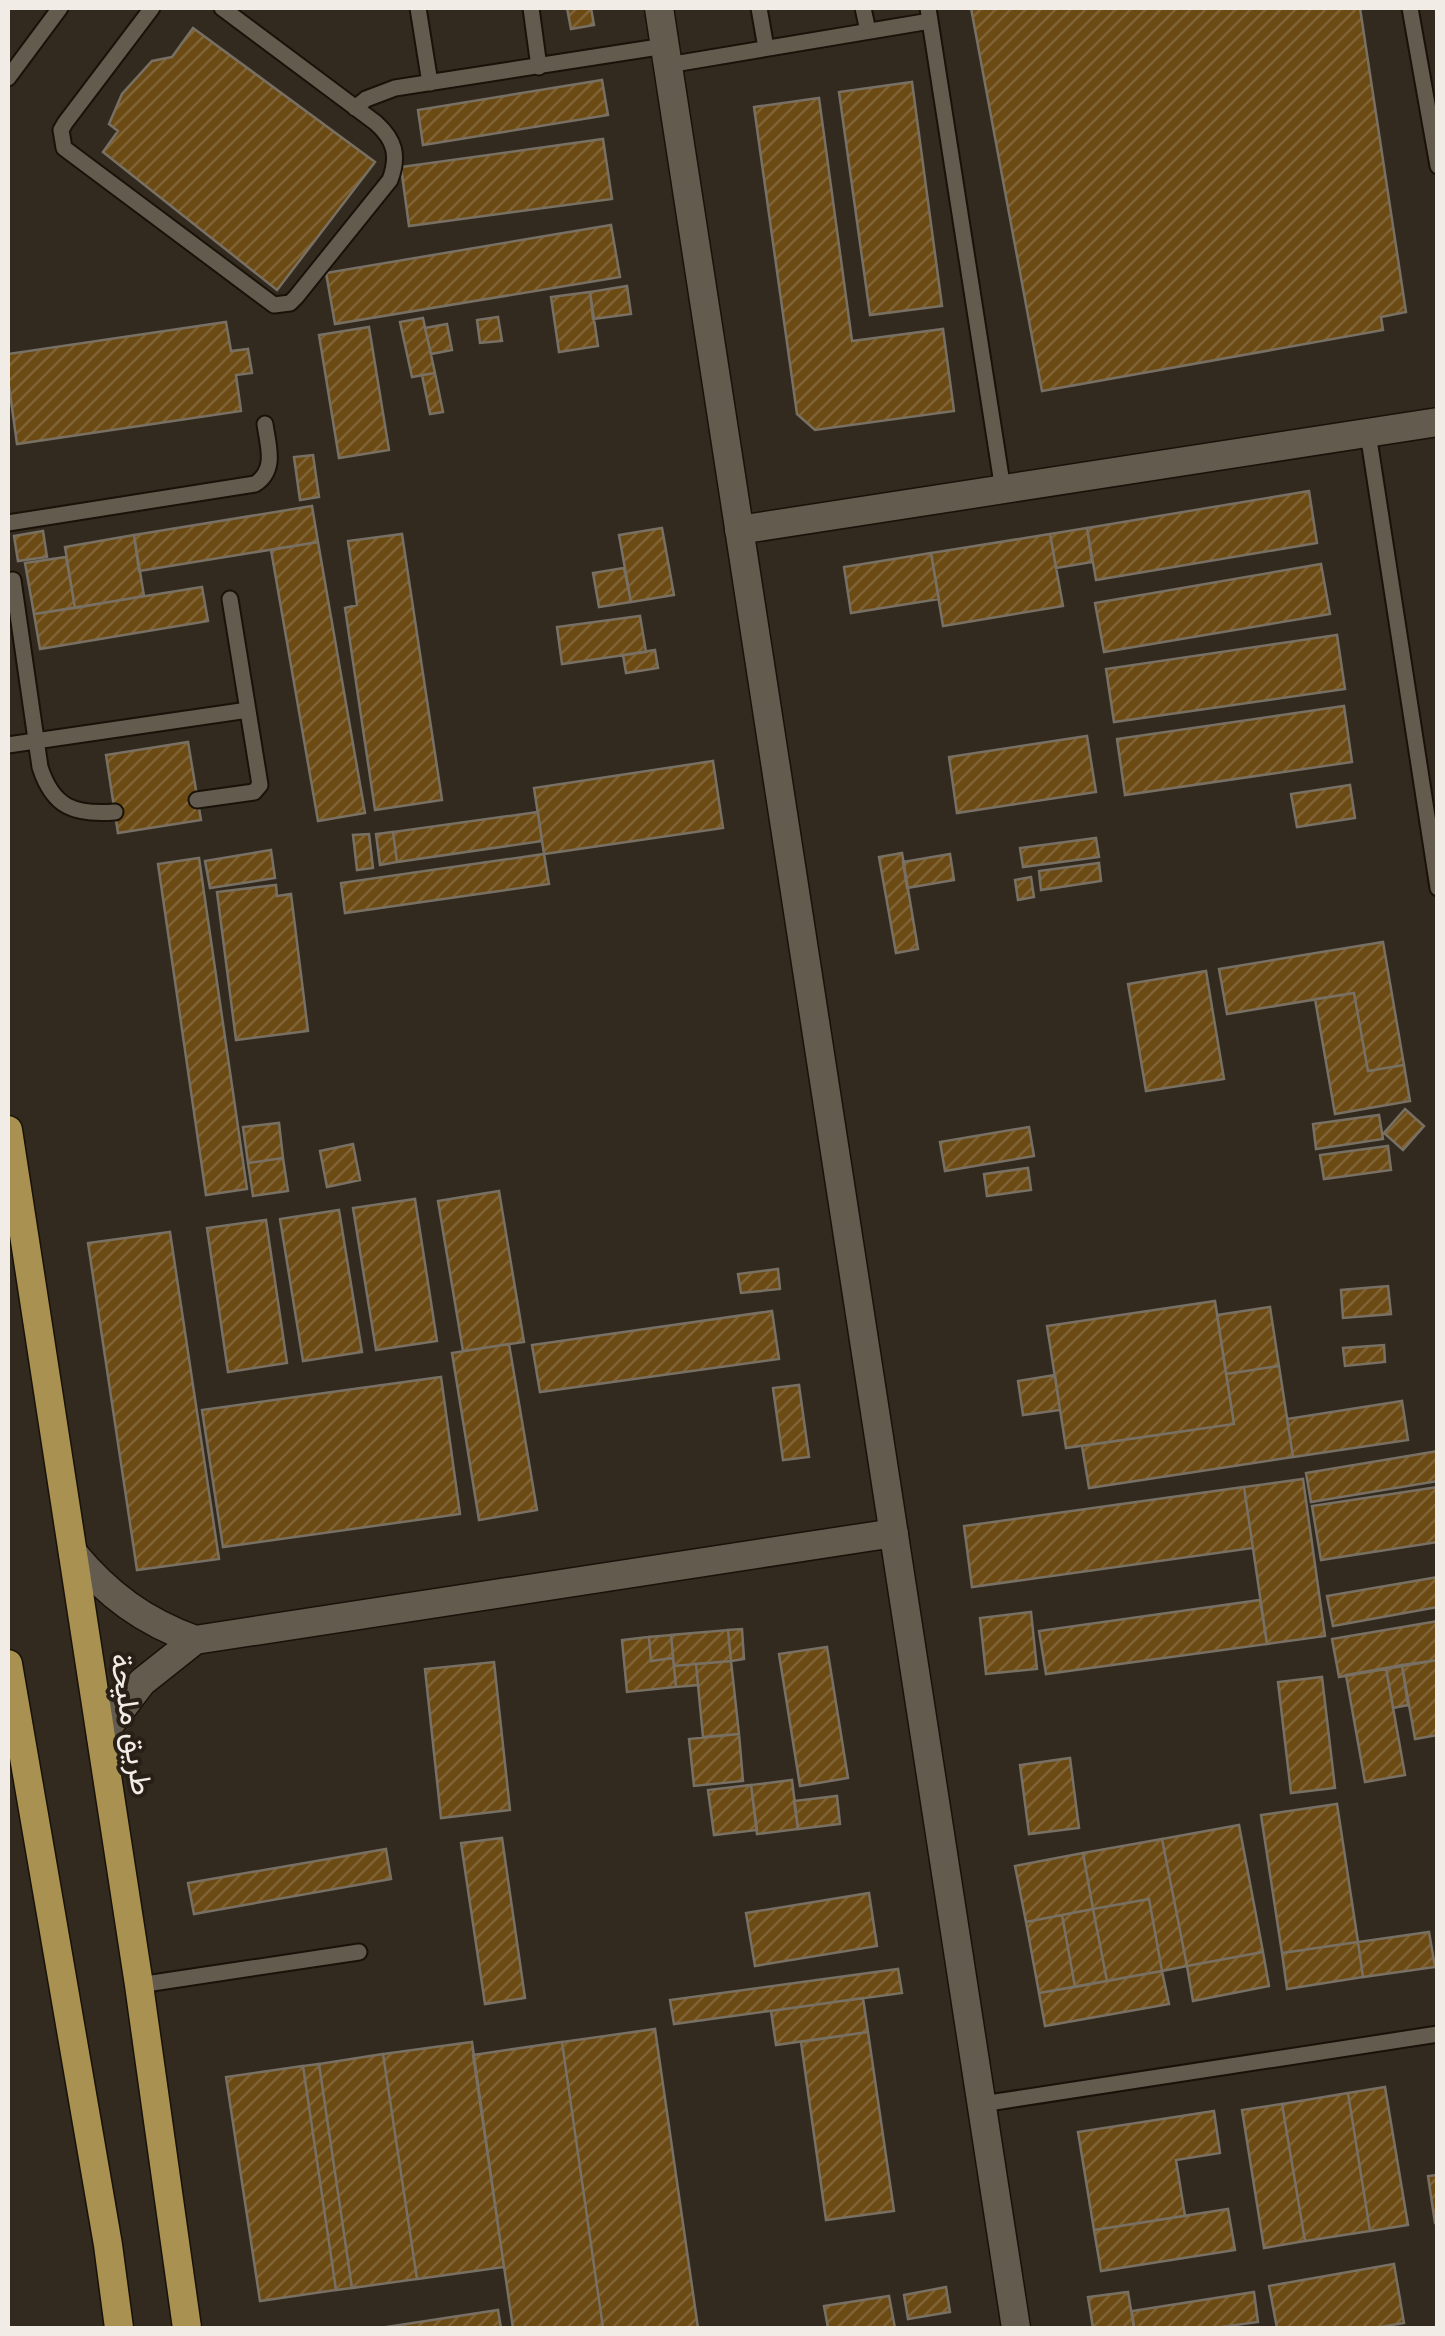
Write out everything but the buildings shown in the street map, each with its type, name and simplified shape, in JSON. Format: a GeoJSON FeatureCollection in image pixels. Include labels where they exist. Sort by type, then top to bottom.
{"type":"FeatureCollection","features":[{"type":"Feature","properties":{"kind":"main road","name":"طريق مليحة"},"geometry":{"type":"LineString","coordinates":[[8,1130],[188,2328]]}},
{"type":"Feature","properties":{"kind":"main road"},"geometry":{"type":"LineString","coordinates":[[8,1664],[119,2328]]}},
{"type":"Feature","properties":{"kind":"street"},"geometry":{"type":"LineString","coordinates":[[659,8],[1016,2328]]}},
{"type":"Feature","properties":{"kind":"street"},"geometry":{"type":"LineString","coordinates":[[739,530],[1438,422]]}},
{"type":"Feature","properties":{"kind":"street"},"geometry":{"type":"LineString","coordinates":[[101,1736],[142,1682],[194,1640],[894,1533]]}},
{"type":"Feature","properties":{"kind":"street"},"geometry":{"type":"LineString","coordinates":[[73,1553],[126,1608],[194,1640]]}},
{"type":"Feature","properties":{"kind":"lane"},"geometry":{"type":"LineString","coordinates":[[8,78],[60,8]]}},
{"type":"Feature","properties":{"kind":"lane"},"geometry":{"type":"LineString","coordinates":[[152,8],[65,122],[61,130],[64,148],[274,305],[290,303],[390,180],[396,165],[395,148],[388,134],[222,8]]}},
{"type":"Feature","properties":{"kind":"lane"},"geometry":{"type":"LineString","coordinates":[[418,8],[430,83]]}},
{"type":"Feature","properties":{"kind":"lane"},"geometry":{"type":"LineString","coordinates":[[531,8],[540,67]]}},
{"type":"Feature","properties":{"kind":"lane"},"geometry":{"type":"LineString","coordinates":[[759,8],[766,48]]}},
{"type":"Feature","properties":{"kind":"lane"},"geometry":{"type":"LineString","coordinates":[[863,8],[868,31]]}},
{"type":"Feature","properties":{"kind":"lane"},"geometry":{"type":"LineString","coordinates":[[1410,8],[1438,166]]}},
{"type":"Feature","properties":{"kind":"lane"},"geometry":{"type":"LineString","coordinates":[[355,108],[380,92],[430,83],[540,67],[766,48],[868,31],[929,14],[1002,490]]}},
{"type":"Feature","properties":{"kind":"lane"},"geometry":{"type":"LineString","coordinates":[[8,523],[254,484],[262,480],[270,466],[265,424]]}},
{"type":"Feature","properties":{"kind":"lane"},"geometry":{"type":"LineString","coordinates":[[1368,433],[1438,888]]}},
{"type":"Feature","properties":{"kind":"lane"},"geometry":{"type":"LineString","coordinates":[[14,580],[46,784],[56,799],[71,809],[88,814],[115,812]]}},
{"type":"Feature","properties":{"kind":"lane"},"geometry":{"type":"LineString","coordinates":[[197,800],[258,789],[260,780],[230,599]]}},
{"type":"Feature","properties":{"kind":"lane"},"geometry":{"type":"LineString","coordinates":[[8,746],[248,710]]}},
{"type":"Feature","properties":{"kind":"lane"},"geometry":{"type":"LineString","coordinates":[[139,1985],[358,1952]]}},
{"type":"Feature","properties":{"kind":"lane"},"geometry":{"type":"LineString","coordinates":[[982,2104],[1438,2034]]}}]}
